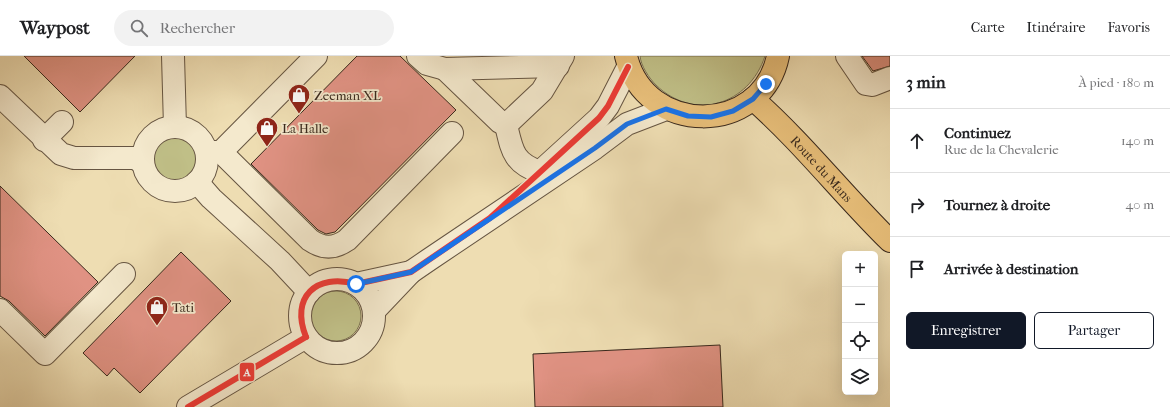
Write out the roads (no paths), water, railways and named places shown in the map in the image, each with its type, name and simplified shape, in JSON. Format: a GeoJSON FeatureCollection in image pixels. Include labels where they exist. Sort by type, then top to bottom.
{"type":"FeatureCollection","features":[{"type":"Feature","properties":{"kind":"main road"},"geometry":{"type":"LineString","coordinates":[[627,61],[637,84],[650,98],[666,109],[688,116],[711,117],[733,111],[753,99],[766,84],[776,65],[778,56]]}},
{"type":"Feature","properties":{"kind":"main road","name":"Route du Mans"},"geometry":{"type":"LineString","coordinates":[[753,99],[779,122],[830,179],[890,241]]}},
{"type":"Feature","properties":{"kind":"street"},"geometry":{"type":"LineString","coordinates":[[173,56],[175,127]]}},
{"type":"Feature","properties":{"kind":"street"},"geometry":{"type":"LineString","coordinates":[[316,56],[214,152],[197,182],[189,188],[180,191],[162,188],[149,178],[143,163],[145,150],[151,138],[166,128],[175,127],[189,130],[195,134],[204,145],[214,152],[310,240],[318,246],[329,248],[347,240],[452,134]]}},
{"type":"Feature","properties":{"kind":"street"},"geometry":{"type":"LineString","coordinates":[[418,56],[427,64],[444,69],[560,61]]}},
{"type":"Feature","properties":{"kind":"street"},"geometry":{"type":"LineString","coordinates":[[847,56],[866,84],[872,85],[890,78]]}},
{"type":"Feature","properties":{"kind":"street"},"geometry":{"type":"LineString","coordinates":[[506,125],[542,91],[560,61]]}},
{"type":"Feature","properties":{"kind":"street"},"geometry":{"type":"LineString","coordinates":[[490,218],[599,118],[608,106],[627,61]]}},
{"type":"Feature","properties":{"kind":"street"},"geometry":{"type":"LineString","coordinates":[[444,69],[500,122],[506,125],[513,154],[528,168],[540,172]]}},
{"type":"Feature","properties":{"kind":"street"},"geometry":{"type":"LineString","coordinates":[[0,96],[44,140],[55,150],[67,157],[135,158],[143,163]]}},
{"type":"Feature","properties":{"kind":"street"},"geometry":{"type":"LineString","coordinates":[[374,311],[411,272],[595,148],[627,124],[666,109]]}},
{"type":"Feature","properties":{"kind":"street"},"geometry":{"type":"LineString","coordinates":[[44,140],[62,122]]}},
{"type":"Feature","properties":{"kind":"street"},"geometry":{"type":"LineString","coordinates":[[197,182],[211,198],[280,261],[308,292]]}},
{"type":"Feature","properties":{"kind":"street"},"geometry":{"type":"LineString","coordinates":[[356,284],[411,272]]}},
{"type":"Feature","properties":{"kind":"street"},"geometry":{"type":"LineString","coordinates":[[0,310],[45,354],[124,274]]}},
{"type":"Feature","properties":{"kind":"street"},"geometry":{"type":"LineString","coordinates":[[331,279],[339,279],[356,284],[368,295],[374,311],[374,321],[365,340],[349,352],[329,353],[316,347],[306,337],[302,330],[299,314],[304,298],[315,286],[331,279]]}},
{"type":"Feature","properties":{"kind":"street"},"geometry":{"type":"LineString","coordinates":[[188,407],[306,337]]}},
{"type":"Feature","properties":{"kind":"place","name":"Zeeman XL"},"geometry":{"type":"Point","coordinates":[299,114]}},
{"type":"Feature","properties":{"kind":"place","name":"La Halle"},"geometry":{"type":"Point","coordinates":[267,148]}},
{"type":"Feature","properties":{"kind":"place","name":"Tati"},"geometry":{"type":"Point","coordinates":[157,326]}}]}
